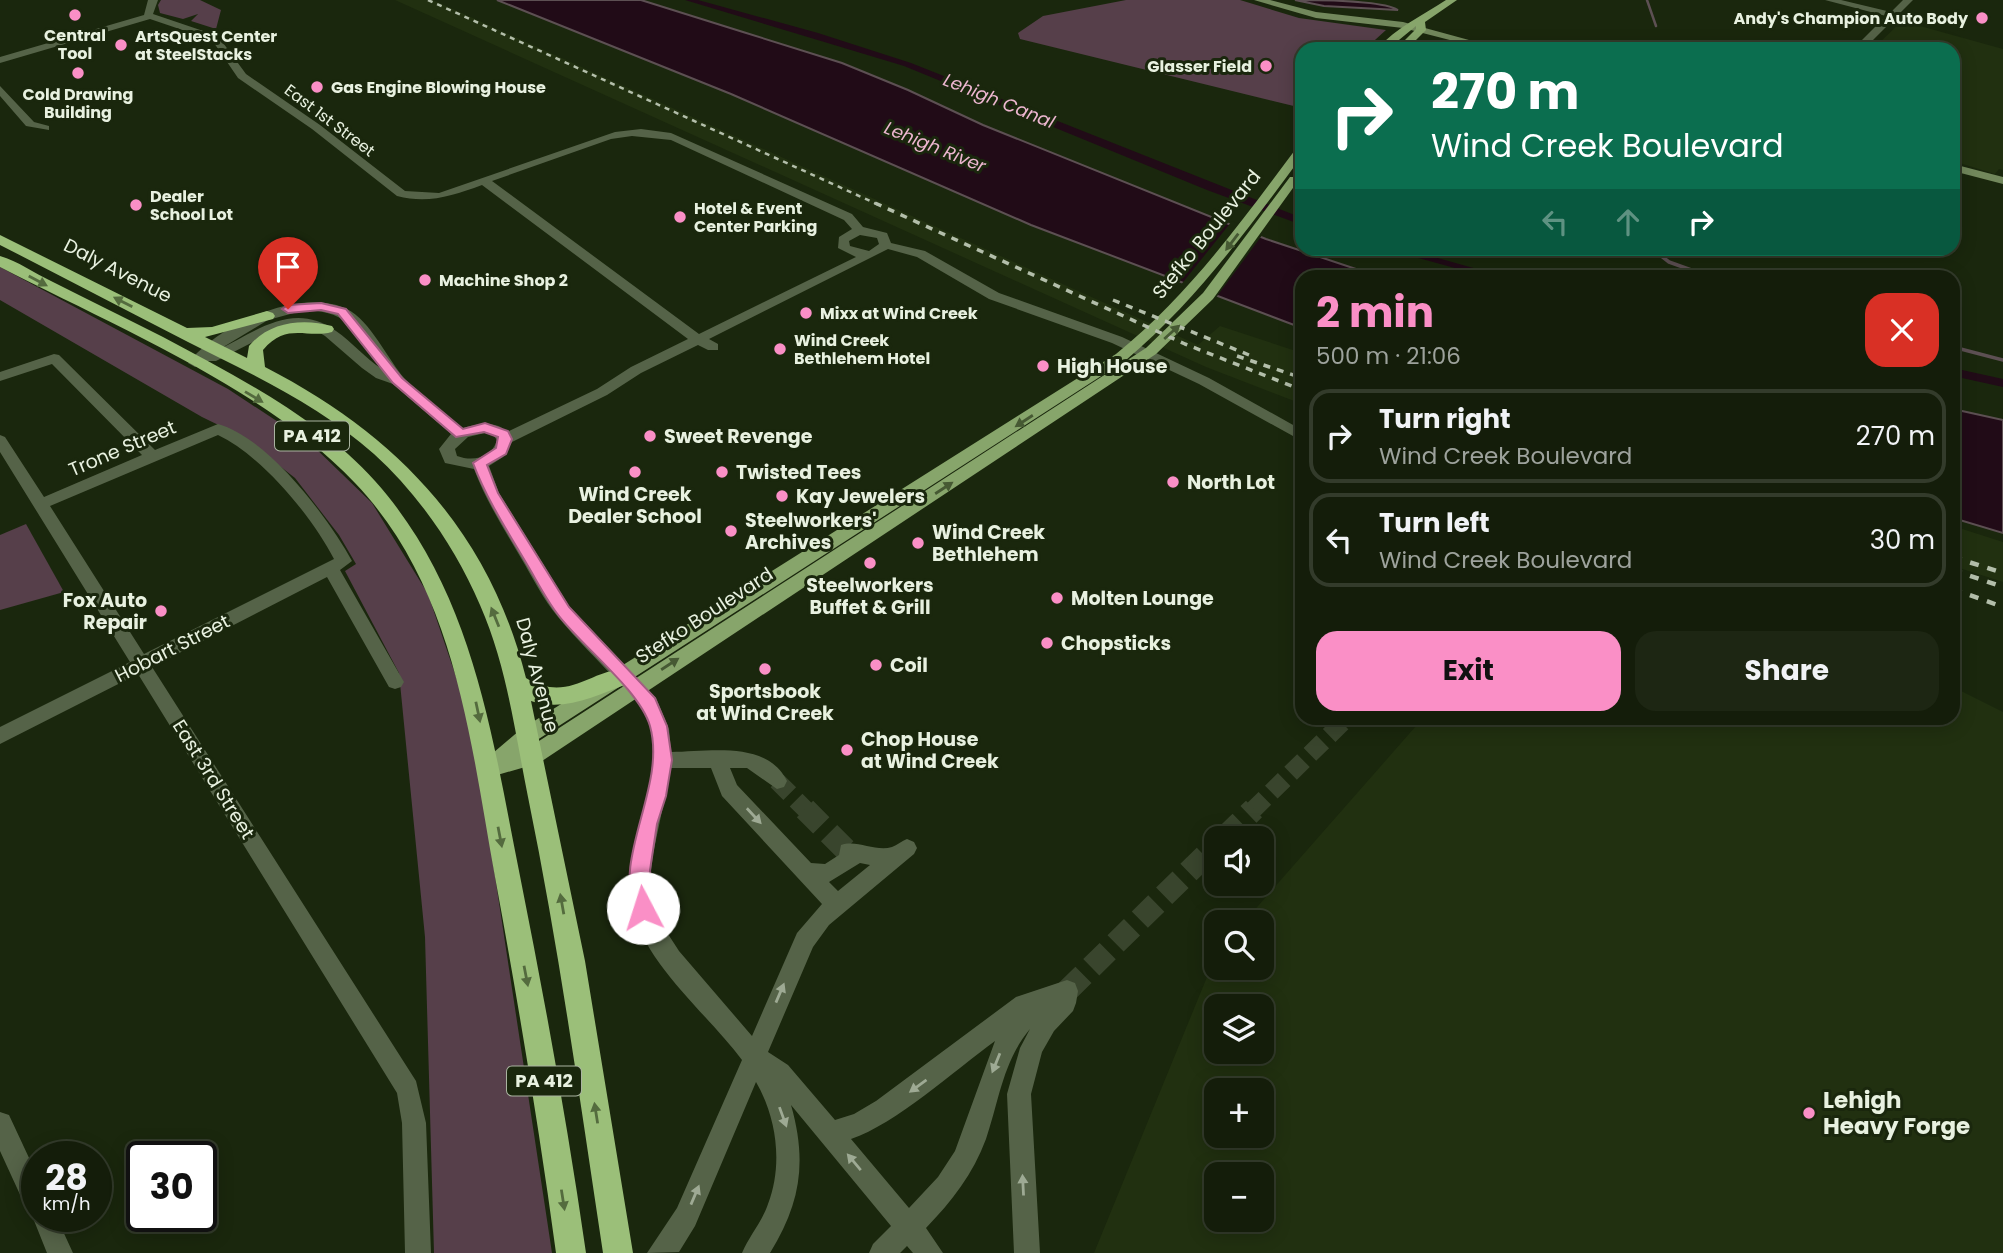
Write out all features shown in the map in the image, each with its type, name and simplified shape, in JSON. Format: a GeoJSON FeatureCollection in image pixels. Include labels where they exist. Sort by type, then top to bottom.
{"type":"FeatureCollection","features":[{"type":"Feature","properties":{"kind":"highway","name":"Daly Avenue"},"geometry":{"type":"LineString","coordinates":[[0,239],[217,350],[327,410],[383,452],[418,490],[455,539],[474,571],[506,644],[515,682],[575,982],[618,1253]]}},
{"type":"Feature","properties":{"kind":"highway","name":"PA 412"},"geometry":{"type":"LineString","coordinates":[[0,261],[195,363],[262,402],[316,439],[358,475],[393,518],[417,554],[450,618],[477,705],[573,1249]]}},
{"type":"Feature","properties":{"kind":"highway"},"geometry":{"type":"LineString","coordinates":[[183,333],[213,332],[267,316]]}},
{"type":"Feature","properties":{"kind":"highway"},"geometry":{"type":"LineString","coordinates":[[257,371],[255,350],[269,337],[296,328],[326,329]]}},
{"type":"Feature","properties":{"kind":"highway"},"geometry":{"type":"LineString","coordinates":[[515,682],[561,714],[589,689],[619,678]]}},
{"type":"Feature","properties":{"kind":"main road"},"geometry":{"type":"LineString","coordinates":[[1407,42],[1421,25],[1452,0]]}},
{"type":"Feature","properties":{"kind":"main road"},"geometry":{"type":"LineString","coordinates":[[1390,42],[1407,26]]}},
{"type":"Feature","properties":{"kind":"main road","name":"Stefko Boulevard"},"geometry":{"type":"LineString","coordinates":[[619,678],[1129,351],[1194,291],[1295,157]]}},
{"type":"Feature","properties":{"kind":"main road","name":"Stefko Boulevard"},"geometry":{"type":"LineString","coordinates":[[487,770],[529,746],[561,714],[1151,351],[1208,296],[1295,178]]}},
{"type":"Feature","properties":{"kind":"street"},"geometry":{"type":"LineString","coordinates":[[149,15],[153,0]]}},
{"type":"Feature","properties":{"kind":"street"},"geometry":{"type":"LineString","coordinates":[[1259,0],[1316,15],[1407,26],[1421,25],[1475,42]]}},
{"type":"Feature","properties":{"kind":"street"},"geometry":{"type":"LineString","coordinates":[[1830,0],[1892,15]]}},
{"type":"Feature","properties":{"kind":"street"},"geometry":{"type":"LineString","coordinates":[[1865,42],[1908,0]]}},
{"type":"Feature","properties":{"kind":"street"},"geometry":{"type":"LineString","coordinates":[[0,55],[149,15]]}},
{"type":"Feature","properties":{"kind":"street"},"geometry":{"type":"LineString","coordinates":[[0,60],[149,15]]}},
{"type":"Feature","properties":{"kind":"street","name":"East 1st Street"},"geometry":{"type":"LineString","coordinates":[[149,15],[215,38],[242,76],[316,127],[401,194],[428,198],[607,137],[635,132],[662,134],[848,217],[860,231],[879,233],[886,239],[885,245]]}},
{"type":"Feature","properties":{"kind":"street"},"geometry":{"type":"LineString","coordinates":[[0,89],[30,124],[46,128]]}},
{"type":"Feature","properties":{"kind":"street"},"geometry":{"type":"LineString","coordinates":[[1960,169],[2003,181]]}},
{"type":"Feature","properties":{"kind":"street"},"geometry":{"type":"LineString","coordinates":[[484,181],[713,347]]}},
{"type":"Feature","properties":{"kind":"street"},"geometry":{"type":"LineString","coordinates":[[860,231],[843,240],[844,248],[850,252],[868,254]]}},
{"type":"Feature","properties":{"kind":"street"},"geometry":{"type":"LineString","coordinates":[[695,336],[885,245],[921,254],[994,296],[1117,340],[1204,381],[1295,432]]}},
{"type":"Feature","properties":{"kind":"street"},"geometry":{"type":"LineString","coordinates":[[502,435],[502,451],[496,456],[480,463],[462,465],[450,459],[447,449],[461,434],[485,428],[502,435],[695,336],[850,252]]}},
{"type":"Feature","properties":{"kind":"street"},"geometry":{"type":"LineString","coordinates":[[195,363],[267,316],[304,306],[321,306],[342,312],[398,380],[461,434]]}},
{"type":"Feature","properties":{"kind":"street"},"geometry":{"type":"LineString","coordinates":[[217,350],[287,321],[308,320],[326,329],[383,377],[398,380]]}},
{"type":"Feature","properties":{"kind":"street"},"geometry":{"type":"LineString","coordinates":[[0,377],[54,358],[152,456]]}},
{"type":"Feature","properties":{"kind":"street","name":"Trone Street"},"geometry":{"type":"LineString","coordinates":[[41,504],[218,429],[243,444],[290,488],[327,531],[337,564]]}},
{"type":"Feature","properties":{"kind":"street","name":"East 3rd Street"},"geometry":{"type":"LineString","coordinates":[[0,440],[408,1089],[414,1123],[418,1253]]}},
{"type":"Feature","properties":{"kind":"street"},"geometry":{"type":"LineString","coordinates":[[480,463],[491,493],[549,591],[563,611],[649,703],[659,726],[664,760],[640,870],[643,908],[666,952],[753,1056],[782,1111],[790,1143],[789,1173],[779,1213],[755,1253]]}},
{"type":"Feature","properties":{"kind":"street"},"geometry":{"type":"LineString","coordinates":[[337,564],[356,610],[395,682]]}},
{"type":"Feature","properties":{"kind":"street","name":"Hobart Street"},"geometry":{"type":"LineString","coordinates":[[0,736],[337,564]]}},
{"type":"Feature","properties":{"kind":"street"},"geometry":{"type":"LineString","coordinates":[[664,760],[750,760],[777,780]]}},
{"type":"Feature","properties":{"kind":"street"},"geometry":{"type":"LineString","coordinates":[[717,760],[729,790],[837,905]]}},
{"type":"Feature","properties":{"kind":"street"},"geometry":{"type":"LineString","coordinates":[[660,1253],[670,1243],[686,1217],[804,940],[821,918],[902,852],[876,858],[850,855],[827,874],[817,876],[806,871]]}},
{"type":"Feature","properties":{"kind":"street"},"geometry":{"type":"LineString","coordinates":[[850,855],[872,876]]}},
{"type":"Feature","properties":{"kind":"street"},"geometry":{"type":"LineString","coordinates":[[830,1134],[860,1124],[884,1109],[1024,1005],[1060,998]]}},
{"type":"Feature","properties":{"kind":"street"},"geometry":{"type":"LineString","coordinates":[[882,1253],[942,1192],[958,1170],[971,1145],[990,1075],[1002,1049],[1030,1012],[1060,998]]}},
{"type":"Feature","properties":{"kind":"street"},"geometry":{"type":"LineString","coordinates":[[1027,1253],[1019,1094],[1032,1048],[1060,998]]}},
{"type":"Feature","properties":{"kind":"street"},"geometry":{"type":"LineString","coordinates":[[753,1056],[780,1073],[928,1251]]}},
{"type":"Feature","properties":{"kind":"street"},"geometry":{"type":"LineString","coordinates":[[0,1124],[21,1169]]}},
{"type":"Feature","properties":{"kind":"street"},"geometry":{"type":"LineString","coordinates":[[50,1232],[60,1253]]}},
{"type":"Feature","properties":{"kind":"shaded area"},"geometry":{"type":"Polygon","coordinates":[[[161,0],[200,0],[221,10],[216,29],[191,21],[198,14],[183,19],[160,13],[158,5],[161,0]]]}},
{"type":"Feature","properties":{"kind":"shaded area"},"geometry":{"type":"Polygon","coordinates":[[[395,0],[433,0],[1198,345],[1220,326],[1295,351],[1295,401],[1206,367],[395,0]]]}},
{"type":"Feature","properties":{"kind":"shaded area","name":"Glasser Field"},"geometry":{"type":"Polygon","coordinates":[[[1126,0],[1240,0],[1299,18],[1386,30],[1373,42],[1295,42],[1295,106],[1020,39],[1018,33],[1043,16],[1126,0]]]}},
{"type":"Feature","properties":{"kind":"shaded area"},"geometry":{"type":"Polygon","coordinates":[[[1902,21],[2003,49],[2003,170],[1999,169],[1995,174],[1960,163],[1960,42],[1880,42],[1902,21]]]}},
{"type":"Feature","properties":{"kind":"shaded area"},"geometry":{"type":"Polygon","coordinates":[[[0,267],[228,389],[310,443],[372,503],[428,594],[472,724],[552,1253],[434,1253],[425,937],[399,673],[345,571],[356,564],[339,535],[295,478],[241,436],[202,417],[0,300],[0,267]]]}},
{"type":"Feature","properties":{"kind":"shaded area"},"geometry":{"type":"Polygon","coordinates":[[[26,524],[64,592],[0,610],[0,535],[26,524]]]}},
{"type":"Feature","properties":{"kind":"shaded area"},"geometry":{"type":"Polygon","coordinates":[[[1960,528],[2003,542],[2003,582],[1960,568],[1960,528]]]}},
{"type":"Feature","properties":{"kind":"shaded area"},"geometry":{"type":"Polygon","coordinates":[[[1960,690],[2003,712],[2003,1253],[1094,1253],[1206,980],[1274,980],[1274,910],[1255,910],[1267,896],[1274,896],[1274,888],[1417,725],[1960,725],[1960,690]]]}},
{"type":"Feature","properties":{"kind":"water","name":"Lehigh River"},"geometry":{"type":"Polygon","coordinates":[[[497,0],[641,0],[842,63],[983,125],[1295,249],[1295,256],[1317,256],[1359,270],[1295,270],[1295,325],[1031,225],[731,94],[497,0]]]}},
{"type":"Feature","properties":{"kind":"water"},"geometry":{"type":"Polygon","coordinates":[[[1295,0],[1365,2],[1398,10],[1324,6],[1295,0]]]}},
{"type":"Feature","properties":{"kind":"water"},"geometry":{"type":"Polygon","coordinates":[[[1960,411],[2003,420],[2003,533],[1960,520],[1960,411]]]}},
{"type":"Feature","properties":{"kind":"pier"},"geometry":{"type":"Polygon","coordinates":[[[1232,221],[1263,234],[1215,299],[1180,286],[1232,221]]]}},
{"type":"Feature","properties":{"kind":"waterway","name":"Lehigh Canal"},"geometry":{"type":"LineString","coordinates":[[689,0],[877,54],[984,94],[1295,219]]}},
{"type":"Feature","properties":{"kind":"waterway"},"geometry":{"type":"LineString","coordinates":[[1647,0],[1656,26]]}},
{"type":"Feature","properties":{"kind":"waterway","name":"Lehigh Canal"},"geometry":{"type":"LineString","coordinates":[[1418,256],[1473,270]]}},
{"type":"Feature","properties":{"kind":"waterway"},"geometry":{"type":"LineString","coordinates":[[1661,256],[1669,262],[1691,270]]}},
{"type":"Feature","properties":{"kind":"waterway"},"geometry":{"type":"LineString","coordinates":[[1960,349],[2003,360]]}},
{"type":"Feature","properties":{"kind":"waterway","name":"Lehigh Canal"},"geometry":{"type":"LineString","coordinates":[[1960,374],[2003,383]]}},
{"type":"Feature","properties":{"kind":"tunnel"},"geometry":{"type":"LineString","coordinates":[[1252,811],[1340,725]]}},
{"type":"Feature","properties":{"kind":"tunnel"},"geometry":{"type":"LineString","coordinates":[[777,781],[848,852]]}},
{"type":"Feature","properties":{"kind":"tunnel"},"geometry":{"type":"LineString","coordinates":[[1236,826],[1254,809]]}},
{"type":"Feature","properties":{"kind":"tunnel"},"geometry":{"type":"LineString","coordinates":[[1067,991],[1204,857]]}},
{"type":"Feature","properties":{"kind":"railway"},"geometry":{"type":"LineString","coordinates":[[428,0],[879,205]]}},
{"type":"Feature","properties":{"kind":"railway"},"geometry":{"type":"LineString","coordinates":[[875,203],[1185,344],[1295,387]]}},
{"type":"Feature","properties":{"kind":"railway"},"geometry":{"type":"LineString","coordinates":[[1113,300],[1249,355]]}},
{"type":"Feature","properties":{"kind":"railway"},"geometry":{"type":"LineString","coordinates":[[1237,356],[1295,376]]}},
{"type":"Feature","properties":{"kind":"railway"},"geometry":{"type":"LineString","coordinates":[[1960,559],[2003,573]]}},
{"type":"Feature","properties":{"kind":"railway"},"geometry":{"type":"LineString","coordinates":[[1960,572],[2003,587]]}},
{"type":"Feature","properties":{"kind":"railway"},"geometry":{"type":"LineString","coordinates":[[1960,592],[2003,607]]}},
{"type":"Feature","properties":{"kind":"place","name":"Central Tool"},"geometry":{"type":"Point","coordinates":[75,15]}},
{"type":"Feature","properties":{"kind":"place","name":"Andy's Champion Auto Body"},"geometry":{"type":"Point","coordinates":[1982,18]}},
{"type":"Feature","properties":{"kind":"place","name":"ArtsQuest Center at SteelStacks"},"geometry":{"type":"Point","coordinates":[121,45]}},
{"type":"Feature","properties":{"kind":"place","name":"Glasser Field"},"geometry":{"type":"Point","coordinates":[1266,66]}},
{"type":"Feature","properties":{"kind":"place","name":"Cold Drawing Building"},"geometry":{"type":"Point","coordinates":[78,73]}},
{"type":"Feature","properties":{"kind":"place","name":"Gas Engine Blowing House"},"geometry":{"type":"Point","coordinates":[317,87]}},
{"type":"Feature","properties":{"kind":"place","name":"Dealer School Lot"},"geometry":{"type":"Point","coordinates":[136,205]}},
{"type":"Feature","properties":{"kind":"place","name":"Hotel & Event Center Parking"},"geometry":{"type":"Point","coordinates":[680,217]}},
{"type":"Feature","properties":{"kind":"place","name":"Machine Shop 2"},"geometry":{"type":"Point","coordinates":[425,280]}},
{"type":"Feature","properties":{"kind":"place","name":"Mixx at Wind Creek"},"geometry":{"type":"Point","coordinates":[806,313]}},
{"type":"Feature","properties":{"kind":"place","name":"Wind Creek Bethlehem Hotel"},"geometry":{"type":"Point","coordinates":[780,349]}},
{"type":"Feature","properties":{"kind":"place","name":"High House"},"geometry":{"type":"Point","coordinates":[1043,366]}},
{"type":"Feature","properties":{"kind":"place","name":"Sweet Revenge"},"geometry":{"type":"Point","coordinates":[650,436]}},
{"type":"Feature","properties":{"kind":"place","name":"Wind Creek Dealer School"},"geometry":{"type":"Point","coordinates":[635,472]}},
{"type":"Feature","properties":{"kind":"place","name":"Twisted Tees"},"geometry":{"type":"Point","coordinates":[722,472]}},
{"type":"Feature","properties":{"kind":"place","name":"North Lot"},"geometry":{"type":"Point","coordinates":[1173,482]}},
{"type":"Feature","properties":{"kind":"place","name":"Kay Jewelers"},"geometry":{"type":"Point","coordinates":[782,496]}},
{"type":"Feature","properties":{"kind":"place","name":"Steelworkers' Archives"},"geometry":{"type":"Point","coordinates":[731,531]}},
{"type":"Feature","properties":{"kind":"place","name":"Wind Creek Bethlehem"},"geometry":{"type":"Point","coordinates":[918,543]}},
{"type":"Feature","properties":{"kind":"place","name":"Steelworkers Buffet & Grill"},"geometry":{"type":"Point","coordinates":[870,563]}},
{"type":"Feature","properties":{"kind":"place","name":"Molten Lounge"},"geometry":{"type":"Point","coordinates":[1057,598]}},
{"type":"Feature","properties":{"kind":"place","name":"Fox Auto Repair"},"geometry":{"type":"Point","coordinates":[161,611]}},
{"type":"Feature","properties":{"kind":"place","name":"Chopsticks"},"geometry":{"type":"Point","coordinates":[1047,643]}},
{"type":"Feature","properties":{"kind":"place","name":"Coil"},"geometry":{"type":"Point","coordinates":[876,665]}},
{"type":"Feature","properties":{"kind":"place","name":"Sportsbook at Wind Creek"},"geometry":{"type":"Point","coordinates":[765,669]}},
{"type":"Feature","properties":{"kind":"place","name":"Chop House at Wind Creek"},"geometry":{"type":"Point","coordinates":[847,750]}},
{"type":"Feature","properties":{"kind":"place","name":"Lehigh Heavy Forge"},"geometry":{"type":"Point","coordinates":[1809,1113]}},
{"type":"Feature","properties":{"kind":"route"},"geometry":{"type":"LineString","coordinates":[[288,309],[321,306],[342,312],[398,380],[461,434],[477,428],[492,428],[503,435],[505,445],[502,451],[480,463],[481,473],[491,493],[563,611],[649,703],[659,726],[664,760],[640,870],[643,908]]}}]}
